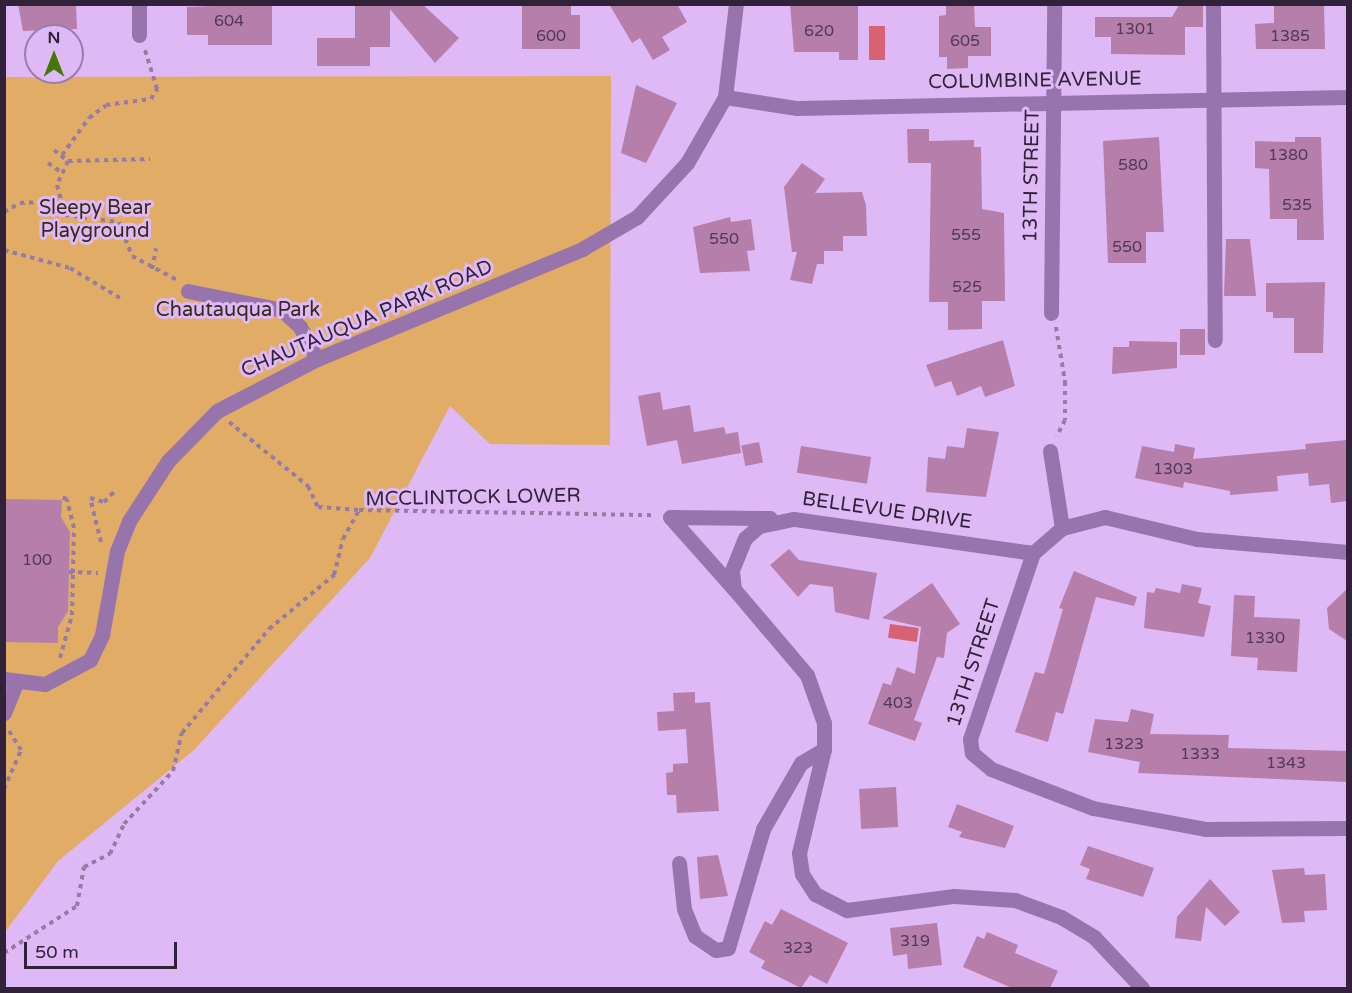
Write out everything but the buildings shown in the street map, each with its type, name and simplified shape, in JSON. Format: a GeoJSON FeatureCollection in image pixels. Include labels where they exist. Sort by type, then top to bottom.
{"type":"FeatureCollection","features":[{"type":"Feature","properties":{"kind":"street"},"geometry":{"type":"LineString","coordinates":[[139,4],[139,36]]}},
{"type":"Feature","properties":{"kind":"street"},"geometry":{"type":"LineString","coordinates":[[725,96],[736,4]]}},
{"type":"Feature","properties":{"kind":"street","name":"13TH STREET"},"geometry":{"type":"LineString","coordinates":[[1051,313],[1054,4]]}},
{"type":"Feature","properties":{"kind":"street"},"geometry":{"type":"LineString","coordinates":[[1213,4],[1215,340]]}},
{"type":"Feature","properties":{"kind":"street","name":"COLUMBINE AVENUE"},"geometry":{"type":"LineString","coordinates":[[725,96],[797,108],[1054,100],[1347,97]]}},
{"type":"Feature","properties":{"kind":"street","name":"CHAUTAUQUA PARK ROAD"},"geometry":{"type":"LineString","coordinates":[[10,681],[45,684],[90,660],[102,635],[117,551],[129,521],[168,461],[217,411],[317,359],[611,235],[645,210],[687,163],[725,96]]}},
{"type":"Feature","properties":{"kind":"street"},"geometry":{"type":"LineString","coordinates":[[188,291],[282,310],[296,322],[317,359]]}},
{"type":"Feature","properties":{"kind":"street"},"geometry":{"type":"LineString","coordinates":[[1050,451],[1062,528]]}},
{"type":"Feature","properties":{"kind":"street"},"geometry":{"type":"LineString","coordinates":[[670,517],[779,519]]}},
{"type":"Feature","properties":{"kind":"street"},"geometry":{"type":"LineString","coordinates":[[670,517],[807,675],[824,723],[824,749],[799,854],[815,894],[847,910],[954,896],[1015,900],[1061,917],[1094,937],[1142,988]]}},
{"type":"Feature","properties":{"kind":"street"},"geometry":{"type":"LineString","coordinates":[[1033,553],[1062,528],[1104,517],[1197,539],[1347,552]]}},
{"type":"Feature","properties":{"kind":"street","name":"BELLEVUE DRIVE"},"geometry":{"type":"LineString","coordinates":[[734,589],[732,571],[745,538],[779,519],[1033,553]]}},
{"type":"Feature","properties":{"kind":"street","name":"13TH STREET"},"geometry":{"type":"LineString","coordinates":[[1033,553],[970,739],[972,753],[991,769],[1083,805],[1160,824],[1347,828]]}},
{"type":"Feature","properties":{"kind":"street"},"geometry":{"type":"LineString","coordinates":[[4,713],[10,681]]}},
{"type":"Feature","properties":{"kind":"street"},"geometry":{"type":"LineString","coordinates":[[679,863],[682,899],[695,936],[716,950],[728,948],[763,829],[801,764],[824,749]]}},
{"type":"Feature","properties":{"kind":"path"},"geometry":{"type":"LineString","coordinates":[[61,156],[89,118],[106,105],[151,99],[156,77],[139,36]]}},
{"type":"Feature","properties":{"kind":"path"},"geometry":{"type":"LineString","coordinates":[[54,150],[68,161],[150,159]]}},
{"type":"Feature","properties":{"kind":"path"},"geometry":{"type":"LineString","coordinates":[[68,161],[61,172],[58,201],[69,218],[123,224],[129,252],[152,269],[175,279]]}},
{"type":"Feature","properties":{"kind":"path"},"geometry":{"type":"LineString","coordinates":[[48,163],[61,172]]}},
{"type":"Feature","properties":{"kind":"path"},"geometry":{"type":"LineString","coordinates":[[4,212],[20,203],[58,201]]}},
{"type":"Feature","properties":{"kind":"path"},"geometry":{"type":"LineString","coordinates":[[152,269],[156,248]]}},
{"type":"Feature","properties":{"kind":"path"},"geometry":{"type":"LineString","coordinates":[[4,250],[70,268],[120,298]]}},
{"type":"Feature","properties":{"kind":"path"},"geometry":{"type":"LineString","coordinates":[[1050,451],[1065,420],[1064,350],[1051,313]]}},
{"type":"Feature","properties":{"kind":"path"},"geometry":{"type":"LineString","coordinates":[[217,411],[262,454],[282,462],[308,486],[318,507],[359,510]]}},
{"type":"Feature","properties":{"kind":"path"},"geometry":{"type":"LineString","coordinates":[[101,547],[90,498],[104,502],[116,490]]}},
{"type":"Feature","properties":{"kind":"path"},"geometry":{"type":"LineString","coordinates":[[61,498],[67,499],[74,528],[71,572],[72,615],[58,664],[69,660]]}},
{"type":"Feature","properties":{"kind":"path","name":"MCCLINTOCK LOWER"},"geometry":{"type":"LineString","coordinates":[[4,953],[76,906],[84,867],[110,854],[124,824],[173,771],[183,733],[269,629],[334,575],[343,539],[359,510],[633,512],[670,517]]}},
{"type":"Feature","properties":{"kind":"path"},"geometry":{"type":"LineString","coordinates":[[99,579],[100,561]]}},
{"type":"Feature","properties":{"kind":"path"},"geometry":{"type":"LineString","coordinates":[[71,572],[91,573]]}},
{"type":"Feature","properties":{"kind":"path"},"geometry":{"type":"LineString","coordinates":[[4,724],[21,750],[4,789]]}},
{"type":"Feature","properties":{"kind":"green space","name":"Chautauqua Park"},"geometry":{"type":"Polygon","coordinates":[[[611,76],[610,445],[490,444],[450,406],[370,558],[194,750],[58,861],[5,932],[5,77],[24,77],[24,84],[84,84],[84,77],[611,76]]]}},
{"type":"Feature","properties":{"kind":"shaded area"},"geometry":{"type":"Polygon","coordinates":[[[869,26],[885,26],[885,60],[869,60],[869,26]]]}},
{"type":"Feature","properties":{"kind":"shaded area"},"geometry":{"type":"Polygon","coordinates":[[[890,624],[919,628],[917,642],[888,638],[890,624]]]}},
{"type":"Feature","properties":{"kind":"park label","name":"Sleepy Bear Playground"},"geometry":{"type":"Point","coordinates":[95,220]}}]}
